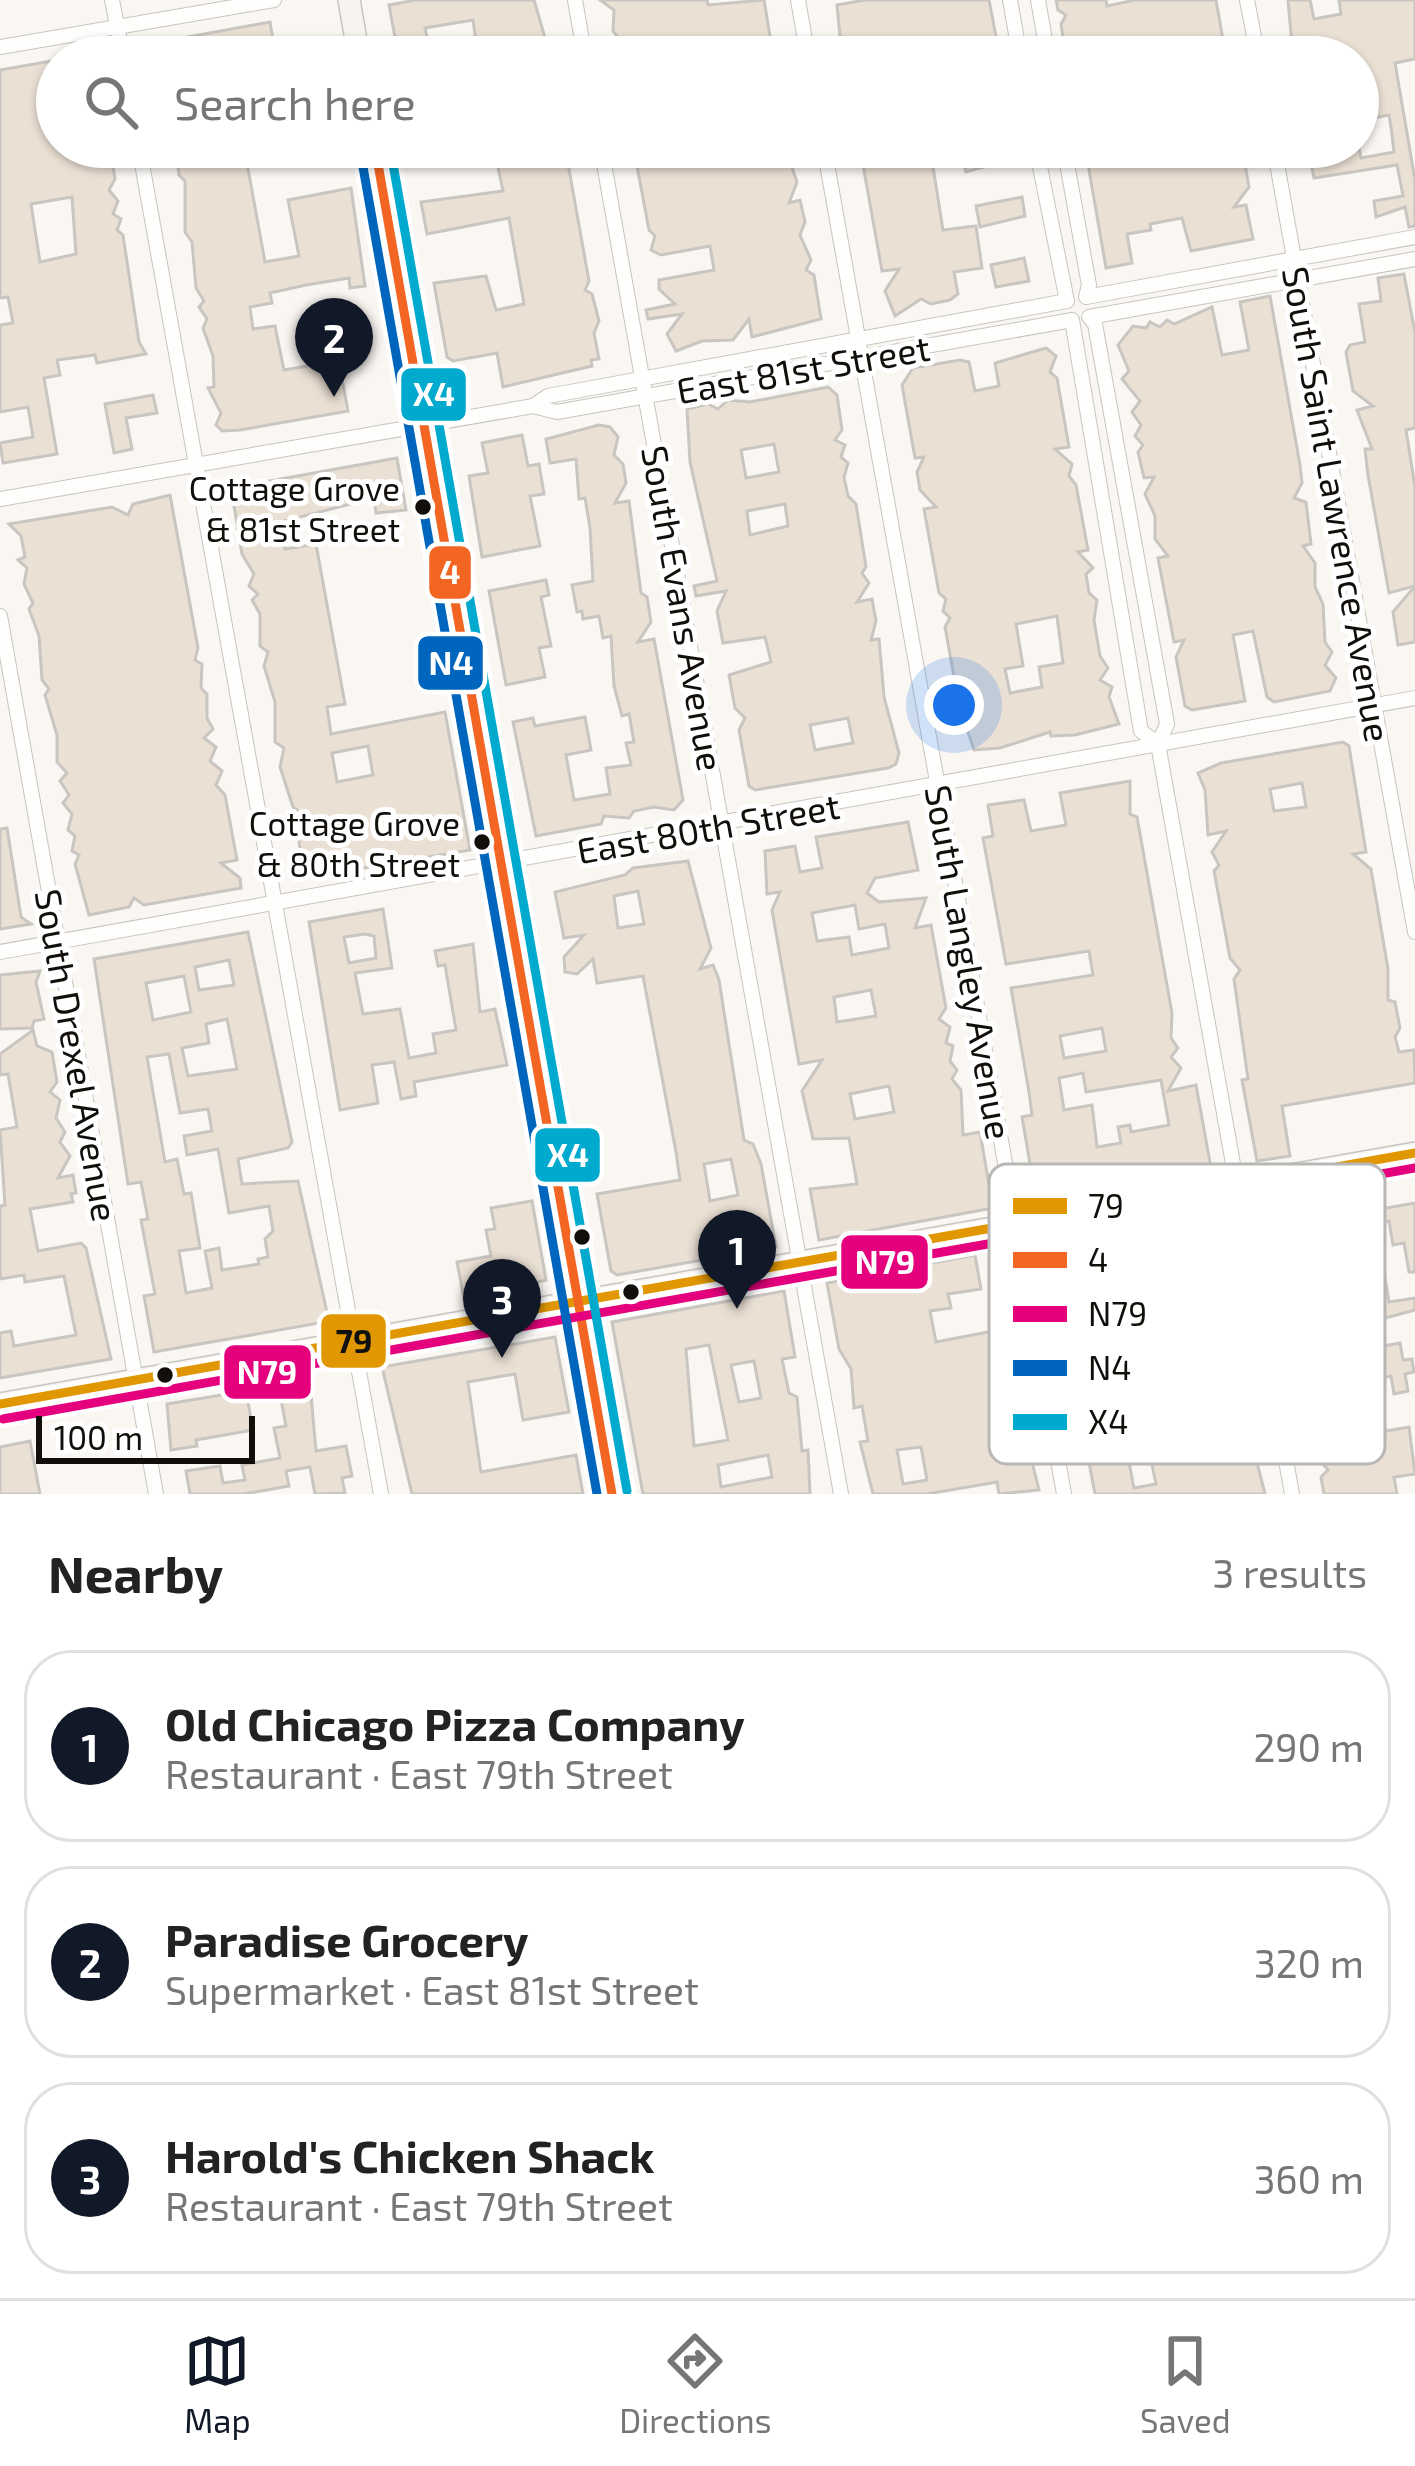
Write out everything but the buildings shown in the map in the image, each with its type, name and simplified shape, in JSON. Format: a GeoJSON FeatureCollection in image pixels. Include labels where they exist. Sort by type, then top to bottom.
{"type":"FeatureCollection","features":[{"type":"Feature","properties":{"kind":"main road"},"geometry":{"type":"LineString","coordinates":[[350,0],[356,36]]}},
{"type":"Feature","properties":{"kind":"main road"},"geometry":{"type":"LineString","coordinates":[[379,168],[612,1494]]}},
{"type":"Feature","properties":{"kind":"main road"},"geometry":{"type":"LineString","coordinates":[[1354,1164],[1415,1153]]}},
{"type":"Feature","properties":{"kind":"main road"},"geometry":{"type":"LineString","coordinates":[[0,1404],[989,1231]]}},
{"type":"Feature","properties":{"kind":"street"},"geometry":{"type":"LineString","coordinates":[[112,0],[119,36]]}},
{"type":"Feature","properties":{"kind":"street"},"geometry":{"type":"LineString","coordinates":[[64,36],[274,0]]}},
{"type":"Feature","properties":{"kind":"street"},"geometry":{"type":"LineString","coordinates":[[575,0],[581,36]]}},
{"type":"Feature","properties":{"kind":"street"},"geometry":{"type":"LineString","coordinates":[[798,0],[804,36]]}},
{"type":"Feature","properties":{"kind":"street"},"geometry":{"type":"LineString","coordinates":[[1010,0],[1016,36]]}},
{"type":"Feature","properties":{"kind":"street"},"geometry":{"type":"LineString","coordinates":[[1038,0],[1044,36]]}},
{"type":"Feature","properties":{"kind":"street"},"geometry":{"type":"LineString","coordinates":[[1247,0],[1254,36]]}},
{"type":"Feature","properties":{"kind":"street"},"geometry":{"type":"LineString","coordinates":[[0,47],[36,41]]}},
{"type":"Feature","properties":{"kind":"street"},"geometry":{"type":"LineString","coordinates":[[143,168],[381,1494]]}},
{"type":"Feature","properties":{"kind":"street","name":"South Evans Avenue"},"geometry":{"type":"LineString","coordinates":[[606,168],[841,1494]]}},
{"type":"Feature","properties":{"kind":"street","name":"South Langley Avenue"},"geometry":{"type":"LineString","coordinates":[[828,168],[1005,1164]]}},
{"type":"Feature","properties":{"kind":"street"},"geometry":{"type":"LineString","coordinates":[[1040,168],[1065,310],[1072,320],[1141,731],[1158,744]]}},
{"type":"Feature","properties":{"kind":"street"},"geometry":{"type":"LineString","coordinates":[[1068,168],[1090,285],[1086,297]]}},
{"type":"Feature","properties":{"kind":"street","name":"South Saint Lawrence Avenue"},"geometry":{"type":"LineString","coordinates":[[1278,168],[1415,932]]}},
{"type":"Feature","properties":{"kind":"street"},"geometry":{"type":"LineString","coordinates":[[1067,301],[1415,237]]}},
{"type":"Feature","properties":{"kind":"street"},"geometry":{"type":"LineString","coordinates":[[1072,320],[1415,259]]}},
{"type":"Feature","properties":{"kind":"street"},"geometry":{"type":"LineString","coordinates":[[1086,297],[1092,306],[1089,317]]}},
{"type":"Feature","properties":{"kind":"street","name":"East 81st Street"},"geometry":{"type":"LineString","coordinates":[[0,499],[533,406],[548,396],[1067,301]]}},
{"type":"Feature","properties":{"kind":"street"},"geometry":{"type":"LineString","coordinates":[[1089,317],[1095,324],[1167,724],[1158,744],[1233,1164]]}},
{"type":"Feature","properties":{"kind":"street","name":"East 81st Street"},"geometry":{"type":"LineString","coordinates":[[533,406],[557,412],[1072,320]]}},
{"type":"Feature","properties":{"kind":"street"},"geometry":{"type":"LineString","coordinates":[[1109,547],[1134,542]]}},
{"type":"Feature","properties":{"kind":"street","name":"South Drexel Avenue"},"geometry":{"type":"LineString","coordinates":[[0,616],[156,1494]]}},
{"type":"Feature","properties":{"kind":"street","name":"East 80th Street"},"geometry":{"type":"LineString","coordinates":[[0,952],[1415,698]]}},
{"type":"Feature","properties":{"kind":"street","name":"South Langley Avenue"},"geometry":{"type":"LineString","coordinates":[[1059,1464],[1064,1494]]}},
{"type":"Feature","properties":{"kind":"street"},"geometry":{"type":"LineString","coordinates":[[1287,1464],[1292,1494]]}},
{"type":"Feature","properties":{"kind":"transit line","name":"N4"},"geometry":{"type":"LineString","coordinates":[[363,168],[597,1494]]}},
{"type":"Feature","properties":{"kind":"transit line","name":"4"},"geometry":{"type":"LineString","coordinates":[[379,168],[612,1494]]}},
{"type":"Feature","properties":{"kind":"transit line","name":"X4"},"geometry":{"type":"LineString","coordinates":[[394,168],[627,1491]]}},
{"type":"Feature","properties":{"kind":"transit line","name":"79"},"geometry":{"type":"LineString","coordinates":[[1353,1164],[1415,1153]]}},
{"type":"Feature","properties":{"kind":"transit line","name":"N79"},"geometry":{"type":"LineString","coordinates":[[1385,1173],[1415,1168]]}},
{"type":"Feature","properties":{"kind":"transit line","name":"79"},"geometry":{"type":"LineString","coordinates":[[0,1404],[989,1229]]}},
{"type":"Feature","properties":{"kind":"transit line","name":"N79"},"geometry":{"type":"LineString","coordinates":[[3,1419],[989,1244]]}},
{"type":"Feature","properties":{"kind":"place","name":"Paradise Grocery"},"geometry":{"type":"Point","coordinates":[334,397]}},
{"type":"Feature","properties":{"kind":"place","name":"Cottage Grove & 81st Street"},"geometry":{"type":"Point","coordinates":[423,507]}},
{"type":"Feature","properties":{"kind":"place","name":"Cottage Grove & 80th Street"},"geometry":{"type":"Point","coordinates":[482,842]}},
{"type":"Feature","properties":{"kind":"place","name":"Old Chicago Pizza Company"},"geometry":{"type":"Point","coordinates":[737,1309]}},
{"type":"Feature","properties":{"kind":"place","name":"Harold's Chicken Shack"},"geometry":{"type":"Point","coordinates":[502,1358]}}]}
